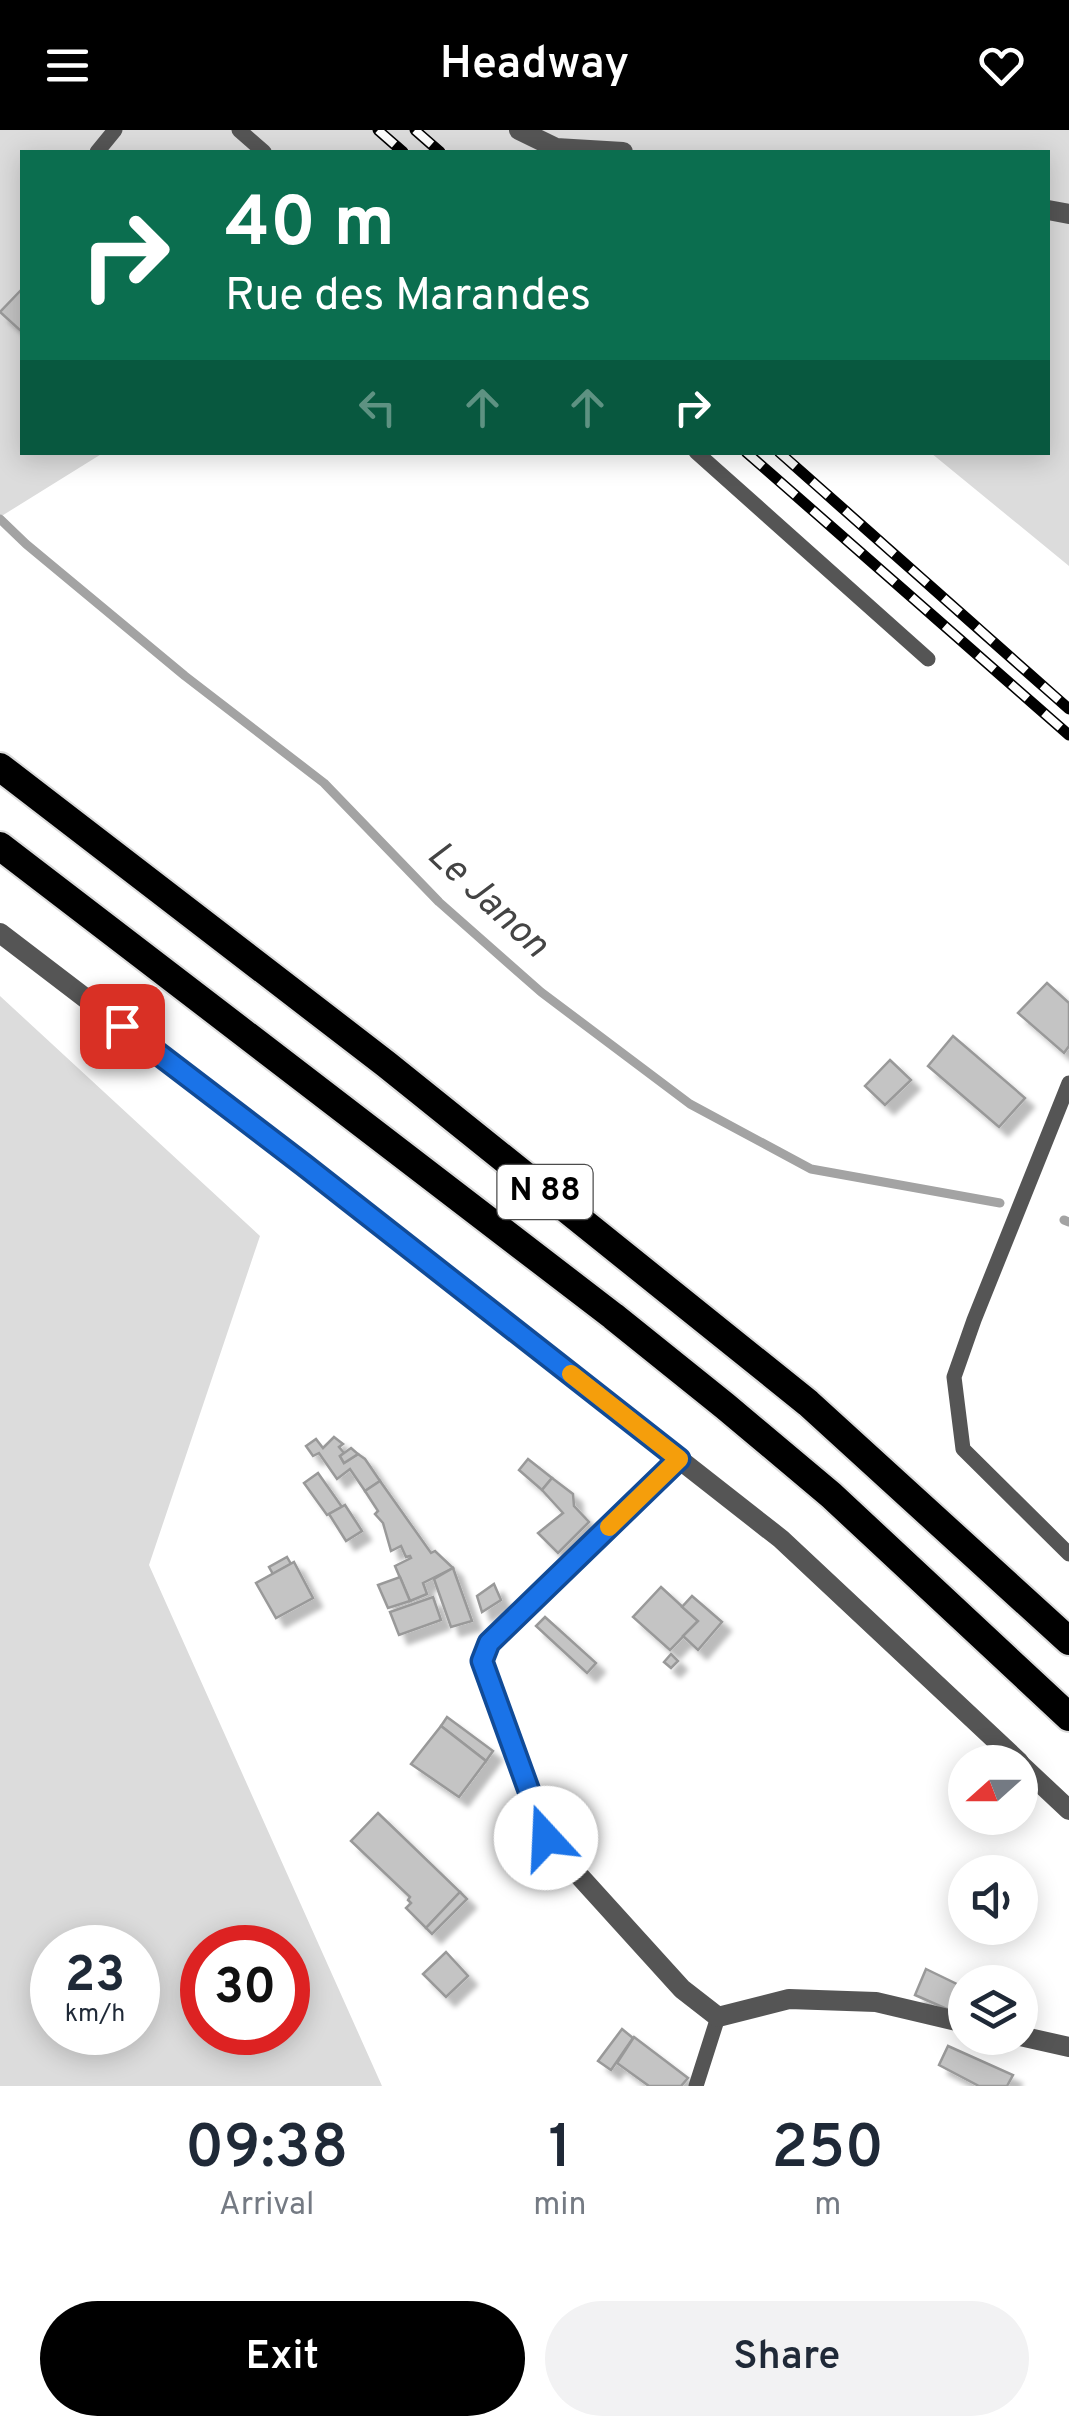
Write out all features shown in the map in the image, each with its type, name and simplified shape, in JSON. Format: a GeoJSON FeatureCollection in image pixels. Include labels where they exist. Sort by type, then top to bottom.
{"type":"FeatureCollection","features":[{"type":"Feature","properties":{"kind":"highway","name":"N 88"},"geometry":{"type":"LineString","coordinates":[[0,766],[386,1064],[808,1403],[1069,1642]]}},
{"type":"Feature","properties":{"kind":"highway","name":"N 88"},"geometry":{"type":"LineString","coordinates":[[0,846],[725,1406],[844,1506],[1069,1717]]}},
{"type":"Feature","properties":{"kind":"street"},"geometry":{"type":"LineString","coordinates":[[519,130],[556,148],[589,150]]}},
{"type":"Feature","properties":{"kind":"street"},"geometry":{"type":"LineString","coordinates":[[0,933],[304,1165],[781,1540],[1000,1745]]}},
{"type":"Feature","properties":{"kind":"street"},"geometry":{"type":"LineString","coordinates":[[679,1459],[489,1643],[482,1661],[546,1838],[682,1989],[718,2018],[789,1999],[876,2002],[948,2019]]}},
{"type":"Feature","properties":{"kind":"street"},"geometry":{"type":"LineString","coordinates":[[1038,1781],[1069,1810]]}},
{"type":"Feature","properties":{"kind":"street"},"geometry":{"type":"LineString","coordinates":[[1038,2040],[1069,2047]]}},
{"type":"Feature","properties":{"kind":"lane"},"geometry":{"type":"LineString","coordinates":[[100,150],[115,130]]}},
{"type":"Feature","properties":{"kind":"lane"},"geometry":{"type":"LineString","coordinates":[[238,130],[262,150]]}},
{"type":"Feature","properties":{"kind":"lane"},"geometry":{"type":"LineString","coordinates":[[699,455],[928,658]]}},
{"type":"Feature","properties":{"kind":"lane"},"geometry":{"type":"LineString","coordinates":[[1069,1083],[954,1377],[963,1449],[1069,1554]]}},
{"type":"Feature","properties":{"kind":"lane"},"geometry":{"type":"LineString","coordinates":[[696,2086],[718,2018]]}},
{"type":"Feature","properties":{"kind":"shaded area"},"geometry":{"type":"Polygon","coordinates":[[[0,130],[1069,130],[1069,566],[933,455],[1050,455],[1050,150],[20,150],[20,455],[100,455],[0,517],[0,130]]]}},
{"type":"Feature","properties":{"kind":"shaded area"},"geometry":{"type":"Polygon","coordinates":[[[0,996],[260,1236],[149,1565],[310,1925],[180,1925],[180,2055],[310,2055],[310,1925],[382,2086],[0,2086],[0,996]]]}},
{"type":"Feature","properties":{"kind":"building"},"geometry":{"type":"Polygon","coordinates":[[[20,291],[20,330],[0,312],[20,291]]]}},
{"type":"Feature","properties":{"kind":"building"},"geometry":{"type":"Polygon","coordinates":[[[1047,983],[1069,1003],[1069,1046],[1064,1053],[1018,1013],[1047,983]]]}},
{"type":"Feature","properties":{"kind":"building"},"geometry":{"type":"Polygon","coordinates":[[[953,1036],[1025,1098],[999,1127],[928,1066],[953,1036]]]}},
{"type":"Feature","properties":{"kind":"building"},"geometry":{"type":"Polygon","coordinates":[[[890,1060],[911,1080],[885,1105],[865,1086],[890,1060]]]}},
{"type":"Feature","properties":{"kind":"building"},"geometry":{"type":"Polygon","coordinates":[[[334,1437],[343,1444],[339,1447],[344,1463],[358,1454],[380,1481],[365,1491],[350,1469],[337,1479],[319,1453],[313,1456],[306,1446],[316,1439],[323,1448],[334,1437]]]}},
{"type":"Feature","properties":{"kind":"building"},"geometry":{"type":"Polygon","coordinates":[[[351,1448],[358,1454],[344,1463],[340,1456],[351,1448]]]}},
{"type":"Feature","properties":{"kind":"building"},"geometry":{"type":"Polygon","coordinates":[[[528,1459],[552,1478],[542,1490],[519,1470],[528,1459]]]}},
{"type":"Feature","properties":{"kind":"building"},"geometry":{"type":"Polygon","coordinates":[[[318,1473],[342,1507],[327,1515],[304,1483],[318,1473]]]}},
{"type":"Feature","properties":{"kind":"building"},"geometry":{"type":"Polygon","coordinates":[[[552,1478],[573,1494],[574,1506],[589,1522],[558,1553],[538,1533],[563,1513],[542,1490],[552,1478]]]}},
{"type":"Feature","properties":{"kind":"building"},"geometry":{"type":"Polygon","coordinates":[[[380,1481],[431,1553],[435,1551],[453,1568],[423,1583],[427,1594],[410,1601],[395,1566],[411,1558],[406,1557],[401,1546],[391,1551],[383,1523],[375,1514],[378,1511],[365,1491],[380,1481]]]}},
{"type":"Feature","properties":{"kind":"building"},"geometry":{"type":"Polygon","coordinates":[[[345,1505],[362,1531],[346,1541],[329,1514],[345,1505]]]}},
{"type":"Feature","properties":{"kind":"building"},"geometry":{"type":"Polygon","coordinates":[[[287,1557],[291,1564],[273,1574],[269,1567],[287,1557]]]}},
{"type":"Feature","properties":{"kind":"building"},"geometry":{"type":"Polygon","coordinates":[[[294,1562],[313,1598],[276,1618],[256,1583],[294,1562]]]}},
{"type":"Feature","properties":{"kind":"building"},"geometry":{"type":"Polygon","coordinates":[[[453,1568],[472,1621],[451,1627],[434,1579],[453,1568]]]}},
{"type":"Feature","properties":{"kind":"building"},"geometry":{"type":"Polygon","coordinates":[[[400,1577],[410,1601],[388,1608],[378,1585],[400,1577]]]}},
{"type":"Feature","properties":{"kind":"building"},"geometry":{"type":"Polygon","coordinates":[[[494,1584],[501,1600],[482,1612],[477,1596],[494,1584]]]}},
{"type":"Feature","properties":{"kind":"building"},"geometry":{"type":"Polygon","coordinates":[[[661,1587],[698,1621],[670,1650],[633,1617],[661,1587]]]}},
{"type":"Feature","properties":{"kind":"building"},"geometry":{"type":"Polygon","coordinates":[[[692,1596],[722,1622],[698,1650],[683,1636],[698,1621],[682,1607],[692,1596]]]}},
{"type":"Feature","properties":{"kind":"building"},"geometry":{"type":"Polygon","coordinates":[[[433,1597],[441,1620],[399,1635],[390,1612],[433,1597]]]}},
{"type":"Feature","properties":{"kind":"building"},"geometry":{"type":"Polygon","coordinates":[[[545,1617],[596,1663],[587,1673],[536,1626],[545,1617]]]}},
{"type":"Feature","properties":{"kind":"building"},"geometry":{"type":"Polygon","coordinates":[[[671,1654],[678,1661],[671,1668],[664,1662],[671,1654]]]}},
{"type":"Feature","properties":{"kind":"building"},"geometry":{"type":"Polygon","coordinates":[[[447,1717],[493,1751],[486,1761],[441,1726],[447,1717]]]}},
{"type":"Feature","properties":{"kind":"building"},"geometry":{"type":"Polygon","coordinates":[[[441,1726],[486,1761],[459,1797],[411,1764],[441,1726]]]}},
{"type":"Feature","properties":{"kind":"building"},"geometry":{"type":"Polygon","coordinates":[[[378,1813],[460,1892],[426,1928],[406,1908],[410,1897],[351,1841],[378,1813]]]}},
{"type":"Feature","properties":{"kind":"building"},"geometry":{"type":"Polygon","coordinates":[[[460,1892],[467,1899],[432,1934],[426,1928],[460,1892]]]}},
{"type":"Feature","properties":{"kind":"building"},"geometry":{"type":"Polygon","coordinates":[[[446,1952],[468,1976],[446,1997],[423,1974],[446,1952]]]}},
{"type":"Feature","properties":{"kind":"building"},"geometry":{"type":"Polygon","coordinates":[[[926,1969],[948,1980],[948,2010],[915,1995],[926,1969]]]}},
{"type":"Feature","properties":{"kind":"building"},"geometry":{"type":"Polygon","coordinates":[[[622,2029],[633,2038],[611,2070],[598,2061],[622,2029]]]}},
{"type":"Feature","properties":{"kind":"building"},"geometry":{"type":"Polygon","coordinates":[[[634,2037],[688,2078],[681,2086],[649,2086],[617,2063],[634,2037]]]}},
{"type":"Feature","properties":{"kind":"building"},"geometry":{"type":"Polygon","coordinates":[[[948,2046],[948,2055],[968,2055],[1013,2075],[1007,2086],[979,2086],[939,2065],[948,2046]]]}},
{"type":"Feature","properties":{"kind":"waterway","name":"Le Janon"},"geometry":{"type":"LineString","coordinates":[[0,519],[185,676],[324,783],[439,902],[541,992],[690,1104],[811,1169],[1000,1203]]}},
{"type":"Feature","properties":{"kind":"waterway","name":"Le Janon"},"geometry":{"type":"LineString","coordinates":[[1064,1220],[1069,1222]]}},
{"type":"Feature","properties":{"kind":"railway"},"geometry":{"type":"LineString","coordinates":[[378,130],[401,150]]}},
{"type":"Feature","properties":{"kind":"railway"},"geometry":{"type":"LineString","coordinates":[[415,130],[438,150]]}},
{"type":"Feature","properties":{"kind":"railway"},"geometry":{"type":"LineString","coordinates":[[749,455],[1069,735]]}},
{"type":"Feature","properties":{"kind":"railway"},"geometry":{"type":"LineString","coordinates":[[782,455],[1069,709]]}},
{"type":"Feature","properties":{"kind":"slow traffic"},"geometry":{"type":"LineString","coordinates":[[571,1374],[679,1459],[609,1527]]}},
{"type":"Feature","properties":{"kind":"route"},"geometry":{"type":"LineString","coordinates":[[122,1026],[679,1459],[489,1643],[482,1661],[546,1838]]}}]}
